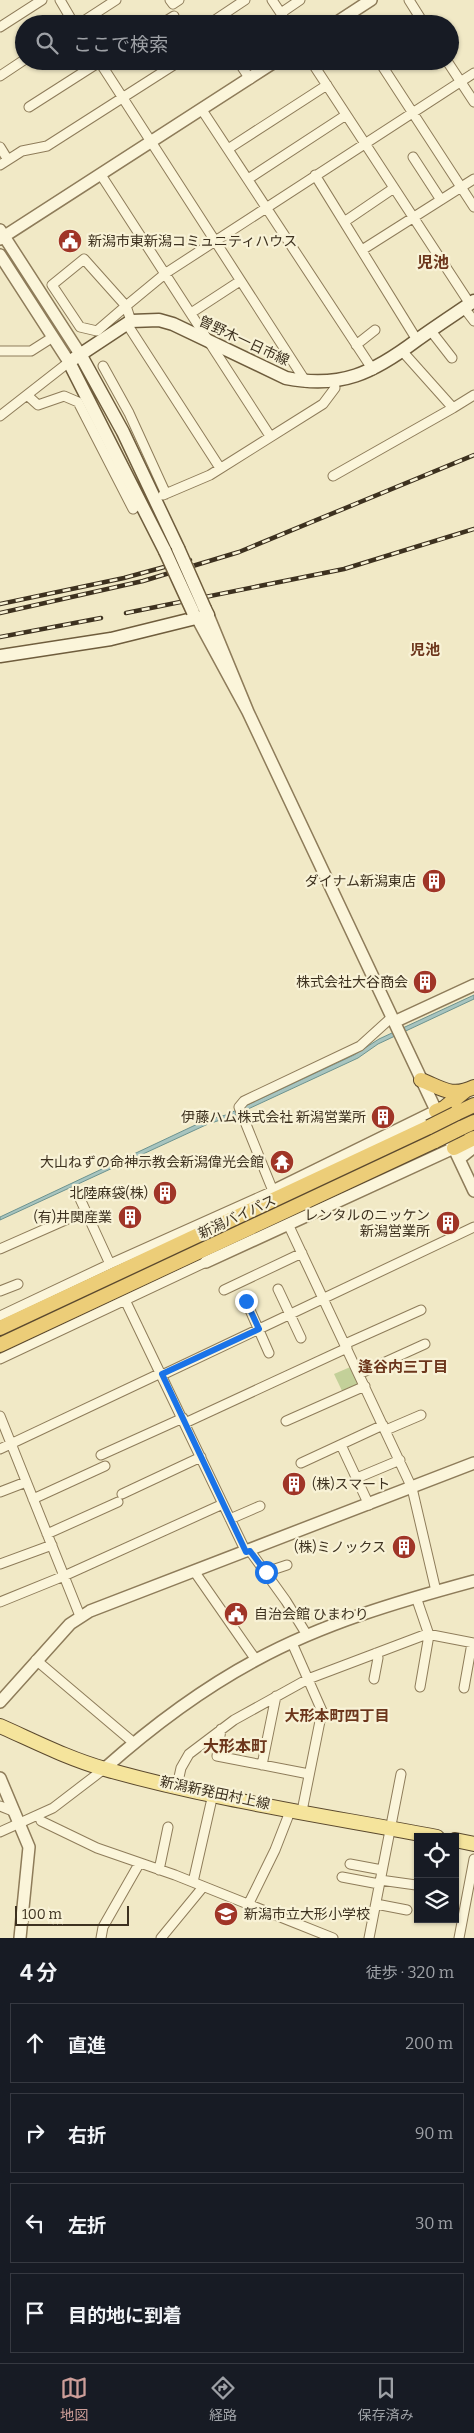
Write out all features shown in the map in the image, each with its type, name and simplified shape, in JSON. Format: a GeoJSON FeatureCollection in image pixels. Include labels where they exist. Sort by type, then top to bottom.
{"type":"FeatureCollection","features":[{"type":"Feature","properties":{"kind":"highway"},"geometry":{"type":"LineString","coordinates":[[421,1080],[442,1091],[469,1089]]}},
{"type":"Feature","properties":{"kind":"highway"},"geometry":{"type":"LineString","coordinates":[[436,1111],[444,1108],[469,1089]]}},
{"type":"Feature","properties":{"kind":"highway","name":"新潟バイパス"},"geometry":{"type":"LineString","coordinates":[[0,1328],[474,1105]]}},
{"type":"Feature","properties":{"kind":"highway","name":"新潟バイパス"},"geometry":{"type":"LineString","coordinates":[[0,1345],[468,1125]]}},
{"type":"Feature","properties":{"kind":"highway"},"geometry":{"type":"LineString","coordinates":[[456,1153],[474,1138]]}},
{"type":"Feature","properties":{"kind":"main road","name":"曽野木一日市線"},"geometry":{"type":"LineString","coordinates":[[129,322],[159,320],[173,324],[267,371],[306,382],[334,381],[354,378],[373,370],[403,352],[417,340],[469,305]]}},
{"type":"Feature","properties":{"kind":"main road"},"geometry":{"type":"LineString","coordinates":[[129,322],[69,362],[165,551],[201,613]]}},
{"type":"Feature","properties":{"kind":"main road"},"geometry":{"type":"LineString","coordinates":[[80,354],[123,432],[178,548],[201,613]]}},
{"type":"Feature","properties":{"kind":"main road"},"geometry":{"type":"LineString","coordinates":[[0,656],[111,639],[201,613]]}},
{"type":"Feature","properties":{"kind":"main road","name":"新潟新発田村上線"},"geometry":{"type":"LineString","coordinates":[[0,1726],[54,1750],[104,1769],[213,1794],[416,1833]]}},
{"type":"Feature","properties":{"kind":"main road"},"geometry":{"type":"LineString","coordinates":[[459,1841],[474,1844]]}},
{"type":"Feature","properties":{"kind":"street"},"geometry":{"type":"LineString","coordinates":[[19,15],[42,0]]}},
{"type":"Feature","properties":{"kind":"street"},"geometry":{"type":"LineString","coordinates":[[60,0],[69,15]]}},
{"type":"Feature","properties":{"kind":"street"},"geometry":{"type":"LineString","coordinates":[[93,15],[116,0]]}},
{"type":"Feature","properties":{"kind":"street"},"geometry":{"type":"LineString","coordinates":[[170,0],[173,4],[179,0]]}},
{"type":"Feature","properties":{"kind":"street"},"geometry":{"type":"LineString","coordinates":[[223,15],[245,0]]}},
{"type":"Feature","properties":{"kind":"street"},"geometry":{"type":"LineString","coordinates":[[272,0],[281,13],[300,0]]}},
{"type":"Feature","properties":{"kind":"street"},"geometry":{"type":"LineString","coordinates":[[355,15],[371,0]]}},
{"type":"Feature","properties":{"kind":"street"},"geometry":{"type":"LineString","coordinates":[[409,0],[418,15]]}},
{"type":"Feature","properties":{"kind":"street"},"geometry":{"type":"LineString","coordinates":[[0,27],[15,17]]}},
{"type":"Feature","properties":{"kind":"street"},"geometry":{"type":"LineString","coordinates":[[0,76],[15,66]]}},
{"type":"Feature","properties":{"kind":"street"},"geometry":{"type":"LineString","coordinates":[[29,107],[87,70]]}},
{"type":"Feature","properties":{"kind":"street"},"geometry":{"type":"LineString","coordinates":[[104,70],[306,382]]}},
{"type":"Feature","properties":{"kind":"street"},"geometry":{"type":"LineString","coordinates":[[0,165],[22,151],[47,146],[166,70]]}},
{"type":"Feature","properties":{"kind":"street"},"geometry":{"type":"LineString","coordinates":[[244,70],[250,79]]}},
{"type":"Feature","properties":{"kind":"street"},"geometry":{"type":"LineString","coordinates":[[80,354],[1,235],[101,175],[263,70]]}},
{"type":"Feature","properties":{"kind":"street"},"geometry":{"type":"LineString","coordinates":[[318,70],[469,305],[474,322]]}},
{"type":"Feature","properties":{"kind":"street"},"geometry":{"type":"LineString","coordinates":[[385,70],[474,207]]}},
{"type":"Feature","properties":{"kind":"street"},"geometry":{"type":"LineString","coordinates":[[453,70],[474,102]]}},
{"type":"Feature","properties":{"kind":"street"},"geometry":{"type":"LineString","coordinates":[[220,468],[129,322],[126,306],[84,260],[52,284],[80,327],[97,331],[126,306],[166,273],[474,73]]}},
{"type":"Feature","properties":{"kind":"street"},"geometry":{"type":"LineString","coordinates":[[228,149],[327,85]]}},
{"type":"Feature","properties":{"kind":"street"},"geometry":{"type":"LineString","coordinates":[[202,110],[373,370]]}},
{"type":"Feature","properties":{"kind":"street"},"geometry":{"type":"LineString","coordinates":[[248,179],[346,115]]}},
{"type":"Feature","properties":{"kind":"street"},"geometry":{"type":"LineString","coordinates":[[0,147],[8,160]]}},
{"type":"Feature","properties":{"kind":"street"},"geometry":{"type":"LineString","coordinates":[[413,157],[441,200]]}},
{"type":"Feature","properties":{"kind":"street"},"geometry":{"type":"LineString","coordinates":[[101,175],[270,436]]}},
{"type":"Feature","properties":{"kind":"street"},"geometry":{"type":"LineString","coordinates":[[315,175],[417,340]]}},
{"type":"Feature","properties":{"kind":"street"},"geometry":{"type":"LineString","coordinates":[[362,250],[474,179]]}},
{"type":"Feature","properties":{"kind":"street"},"geometry":{"type":"LineString","coordinates":[[344,222],[394,188]]}},
{"type":"Feature","properties":{"kind":"street"},"geometry":{"type":"LineString","coordinates":[[0,255],[69,362],[0,416]]}},
{"type":"Feature","properties":{"kind":"street"},"geometry":{"type":"LineString","coordinates":[[191,313],[240,281]]}},
{"type":"Feature","properties":{"kind":"street"},"geometry":{"type":"LineString","coordinates":[[356,345],[375,330]]}},
{"type":"Feature","properties":{"kind":"street"},"geometry":{"type":"LineString","coordinates":[[431,331],[452,358]]}},
{"type":"Feature","properties":{"kind":"street"},"geometry":{"type":"LineString","coordinates":[[0,351],[31,351],[53,338]]}},
{"type":"Feature","properties":{"kind":"street"},"geometry":{"type":"LineString","coordinates":[[403,352],[454,408]]}},
{"type":"Feature","properties":{"kind":"street"},"geometry":{"type":"LineString","coordinates":[[103,366],[129,413],[164,495],[220,468],[323,404],[335,388],[334,381]]}},
{"type":"Feature","properties":{"kind":"street"},"geometry":{"type":"LineString","coordinates":[[27,394],[38,405],[49,403],[64,396],[78,402],[133,509],[136,508]]}},
{"type":"Feature","properties":{"kind":"street"},"geometry":{"type":"LineString","coordinates":[[333,476],[474,395]]}},
{"type":"Feature","properties":{"kind":"street"},"geometry":{"type":"LineString","coordinates":[[201,613],[474,1191]]}},
{"type":"Feature","properties":{"kind":"street"},"geometry":{"type":"LineString","coordinates":[[273,1191],[240,1110],[244,1101],[360,1046],[393,1020],[474,984]]}},
{"type":"Feature","properties":{"kind":"street"},"geometry":{"type":"LineString","coordinates":[[0,1316],[273,1191],[436,1111]]}},
{"type":"Feature","properties":{"kind":"street"},"geometry":{"type":"LineString","coordinates":[[0,1359],[288,1224],[474,1147]]}},
{"type":"Feature","properties":{"kind":"street"},"geometry":{"type":"LineString","coordinates":[[76,1190],[110,1264]]}},
{"type":"Feature","properties":{"kind":"street"},"geometry":{"type":"LineString","coordinates":[[0,1250],[86,1211]]}},
{"type":"Feature","properties":{"kind":"street"},"geometry":{"type":"LineString","coordinates":[[288,1224],[412,1488],[436,1591]]}},
{"type":"Feature","properties":{"kind":"street"},"geometry":{"type":"LineString","coordinates":[[0,1449],[290,1315],[474,1227]]}},
{"type":"Feature","properties":{"kind":"street"},"geometry":{"type":"LineString","coordinates":[[224,1290],[302,1253]]}},
{"type":"Feature","properties":{"kind":"street"},"geometry":{"type":"LineString","coordinates":[[0,1291],[18,1284]]}},
{"type":"Feature","properties":{"kind":"street"},"geometry":{"type":"LineString","coordinates":[[278,1289],[300,1338]]}},
{"type":"Feature","properties":{"kind":"street"},"geometry":{"type":"LineString","coordinates":[[125,1300],[230,1519],[248,1552],[266,1572],[308,1636]]}},
{"type":"Feature","properties":{"kind":"street"},"geometry":{"type":"LineString","coordinates":[[246,1301],[269,1353]]}},
{"type":"Feature","properties":{"kind":"street"},"geometry":{"type":"LineString","coordinates":[[101,1455],[184,1420],[421,1310]]}},
{"type":"Feature","properties":{"kind":"street"},"geometry":{"type":"LineString","coordinates":[[359,1374],[425,1344]]}},
{"type":"Feature","properties":{"kind":"street"},"geometry":{"type":"LineString","coordinates":[[286,1421],[365,1386]]}},
{"type":"Feature","properties":{"kind":"street"},"geometry":{"type":"LineString","coordinates":[[301,1463],[341,1445],[421,1415]]}},
{"type":"Feature","properties":{"kind":"street"},"geometry":{"type":"LineString","coordinates":[[0,1416],[80,1616]]}},
{"type":"Feature","properties":{"kind":"street"},"geometry":{"type":"LineString","coordinates":[[341,1445],[369,1505]]}},
{"type":"Feature","properties":{"kind":"street"},"geometry":{"type":"LineString","coordinates":[[47,1534],[201,1457]]}},
{"type":"Feature","properties":{"kind":"street"},"geometry":{"type":"LineString","coordinates":[[357,1478],[400,1460]]}},
{"type":"Feature","properties":{"kind":"street"},"geometry":{"type":"LineString","coordinates":[[0,1702],[36,1660],[80,1616],[474,1463]]}},
{"type":"Feature","properties":{"kind":"street"},"geometry":{"type":"LineString","coordinates":[[33,1499],[105,1466]]}},
{"type":"Feature","properties":{"kind":"street"},"geometry":{"type":"LineString","coordinates":[[0,1492],[26,1482]]}},
{"type":"Feature","properties":{"kind":"street"},"geometry":{"type":"LineString","coordinates":[[0,1602],[64,1576],[223,1504]]}},
{"type":"Feature","properties":{"kind":"street"},"geometry":{"type":"LineString","coordinates":[[230,1519],[260,1506]]}},
{"type":"Feature","properties":{"kind":"street"},"geometry":{"type":"LineString","coordinates":[[0,1564],[52,1545]]}},
{"type":"Feature","properties":{"kind":"street"},"geometry":{"type":"LineString","coordinates":[[266,1572],[287,1565]]}},
{"type":"Feature","properties":{"kind":"street"},"geometry":{"type":"LineString","coordinates":[[194,1571],[256,1660]]}},
{"type":"Feature","properties":{"kind":"street"},"geometry":{"type":"LineString","coordinates":[[0,1832],[18,1817],[53,1808],[104,1769],[134,1743],[210,1688],[256,1660],[349,1619],[474,1580]]}},
{"type":"Feature","properties":{"kind":"street"},"geometry":{"type":"LineString","coordinates":[[416,1597],[429,1635],[420,1687]]}},
{"type":"Feature","properties":{"kind":"street"},"geometry":{"type":"LineString","coordinates":[[177,1786],[181,1768],[189,1754],[221,1728],[308,1679],[376,1653],[429,1635],[473,1643],[464,1688]]}},
{"type":"Feature","properties":{"kind":"street"},"geometry":{"type":"LineString","coordinates":[[248,1905],[296,1810],[309,1774],[322,1711],[292,1643]]}},
{"type":"Feature","properties":{"kind":"street"},"geometry":{"type":"LineString","coordinates":[[374,1679],[376,1653]]}},
{"type":"Feature","properties":{"kind":"street"},"geometry":{"type":"LineString","coordinates":[[36,1660],[134,1743]]}},
{"type":"Feature","properties":{"kind":"street"},"geometry":{"type":"LineString","coordinates":[[262,1765],[276,1696]]}},
{"type":"Feature","properties":{"kind":"street"},"geometry":{"type":"LineString","coordinates":[[221,1728],[217,1756],[309,1774]]}},
{"type":"Feature","properties":{"kind":"street"},"geometry":{"type":"LineString","coordinates":[[369,1938],[401,1774]]}},
{"type":"Feature","properties":{"kind":"street"},"geometry":{"type":"LineString","coordinates":[[0,1778],[29,1847],[20,1938]]}},
{"type":"Feature","properties":{"kind":"street"},"geometry":{"type":"LineString","coordinates":[[193,1882],[213,1794]]}},
{"type":"Feature","properties":{"kind":"street"},"geometry":{"type":"LineString","coordinates":[[0,1806],[18,1817]]}},
{"type":"Feature","properties":{"kind":"street"},"geometry":{"type":"LineString","coordinates":[[41,1820],[97,1848],[193,1882],[332,1938]]}},
{"type":"Feature","properties":{"kind":"street"},"geometry":{"type":"LineString","coordinates":[[159,1870],[168,1827]]}},
{"type":"Feature","properties":{"kind":"street"},"geometry":{"type":"LineString","coordinates":[[459,1938],[474,1859]]}},
{"type":"Feature","properties":{"kind":"street"},"geometry":{"type":"LineString","coordinates":[[101,1938],[103,1927],[139,1864]]}},
{"type":"Feature","properties":{"kind":"street"},"geometry":{"type":"LineString","coordinates":[[350,1864],[382,1870]]}},
{"type":"Feature","properties":{"kind":"street"},"geometry":{"type":"LineString","coordinates":[[342,1877],[414,1885]]}},
{"type":"Feature","properties":{"kind":"street"},"geometry":{"type":"LineString","coordinates":[[161,1938],[203,1887]]}},
{"type":"Feature","properties":{"kind":"street"},"geometry":{"type":"LineString","coordinates":[[376,1904],[407,1910]]}},
{"type":"Feature","properties":{"kind":"green space"},"geometry":{"type":"Polygon","coordinates":[[[355,1365],[364,1386],[344,1395],[334,1374],[355,1365]]]}},
{"type":"Feature","properties":{"kind":"water"},"geometry":{"type":"Polygon","coordinates":[[[474,995],[474,999],[378,1044],[358,1058],[233,1116],[208,1124],[0,1220],[0,1217],[206,1120],[226,1115],[354,1055],[379,1039],[474,995]]]}},
{"type":"Feature","properties":{"kind":"railway"},"geometry":{"type":"LineString","coordinates":[[0,613],[143,581],[239,552],[474,455]]}},
{"type":"Feature","properties":{"kind":"railway"},"geometry":{"type":"LineString","coordinates":[[126,613],[344,569],[474,529]]}},
{"type":"Feature","properties":{"kind":"railway"},"geometry":{"type":"LineString","coordinates":[[0,604],[124,578],[190,560]]}},
{"type":"Feature","properties":{"kind":"railway"},"geometry":{"type":"LineString","coordinates":[[0,637],[101,618]]}},
{"type":"Feature","properties":{"kind":"place","name":"新潟市東新潟コミュニティハウス"},"geometry":{"type":"Point","coordinates":[70,241]}},
{"type":"Feature","properties":{"kind":"place","name":"ダイナム新潟東店"},"geometry":{"type":"Point","coordinates":[434,881]}},
{"type":"Feature","properties":{"kind":"place","name":"株式会社大谷商会"},"geometry":{"type":"Point","coordinates":[425,982]}},
{"type":"Feature","properties":{"kind":"place","name":"伊藤ハム株式会社 新潟営業所"},"geometry":{"type":"Point","coordinates":[383,1117]}},
{"type":"Feature","properties":{"kind":"place","name":"大山ねずの命神示教会新潟偉光会館"},"geometry":{"type":"Point","coordinates":[282,1162]}},
{"type":"Feature","properties":{"kind":"place","name":"北陸麻袋(株)"},"geometry":{"type":"Point","coordinates":[165,1193]}},
{"type":"Feature","properties":{"kind":"place","name":"(有)井関産業"},"geometry":{"type":"Point","coordinates":[130,1217]}},
{"type":"Feature","properties":{"kind":"place","name":"レンタルのニッケン 新潟営業所"},"geometry":{"type":"Point","coordinates":[448,1223]}},
{"type":"Feature","properties":{"kind":"place","name":"(株)スマート"},"geometry":{"type":"Point","coordinates":[294,1484]}},
{"type":"Feature","properties":{"kind":"place","name":"(株)ミノックス"},"geometry":{"type":"Point","coordinates":[404,1547]}},
{"type":"Feature","properties":{"kind":"place","name":"自治会館 ひまわり"},"geometry":{"type":"Point","coordinates":[236,1614]}},
{"type":"Feature","properties":{"kind":"place","name":"新潟市立大形小学校"},"geometry":{"type":"Point","coordinates":[226,1914]}},
{"type":"Feature","properties":{"kind":"district","name":"児池"},"geometry":{"type":"Point","coordinates":[433,262]}},
{"type":"Feature","properties":{"kind":"district","name":"児池"},"geometry":{"type":"Point","coordinates":[425,650]}},
{"type":"Feature","properties":{"kind":"district","name":"逢谷内三丁目"},"geometry":{"type":"Point","coordinates":[403,1367]}},
{"type":"Feature","properties":{"kind":"district","name":"大形本町四丁目"},"geometry":{"type":"Point","coordinates":[337,1716]}},
{"type":"Feature","properties":{"kind":"district","name":"大形本町"},"geometry":{"type":"Point","coordinates":[235,1746]}},
{"type":"Feature","properties":{"kind":"route"},"geometry":{"type":"LineString","coordinates":[[246,1301],[259,1329],[162,1374],[246,1552],[250,1551],[266,1572]]}}]}
